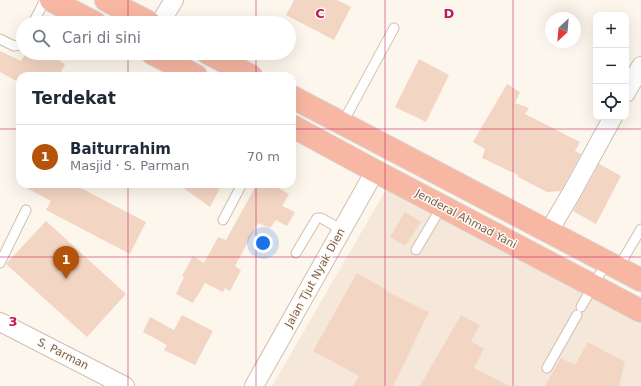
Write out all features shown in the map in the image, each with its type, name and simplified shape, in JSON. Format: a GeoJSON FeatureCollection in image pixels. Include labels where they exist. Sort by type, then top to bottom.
{"type":"FeatureCollection","features":[{"type":"Feature","properties":{"kind":"highway"},"geometry":{"type":"LineString","coordinates":[[51,0],[82,16]]}},
{"type":"Feature","properties":{"kind":"highway"},"geometry":{"type":"LineString","coordinates":[[106,0],[137,16]]}},
{"type":"Feature","properties":{"kind":"highway"},"geometry":{"type":"LineString","coordinates":[[165,60],[188,72]]}},
{"type":"Feature","properties":{"kind":"highway"},"geometry":{"type":"LineString","coordinates":[[221,60],[244,72]]}},
{"type":"Feature","properties":{"kind":"highway"},"geometry":{"type":"LineString","coordinates":[[296,99],[641,280]]}},
{"type":"Feature","properties":{"kind":"highway","name":"Jenderal Ahmad Yani"},"geometry":{"type":"LineString","coordinates":[[296,128],[641,311]]}},
{"type":"Feature","properties":{"kind":"street"},"geometry":{"type":"LineString","coordinates":[[164,16],[174,0]]}},
{"type":"Feature","properties":{"kind":"street"},"geometry":{"type":"LineString","coordinates":[[629,88],[641,66]]}},
{"type":"Feature","properties":{"kind":"street"},"geometry":{"type":"LineString","coordinates":[[549,232],[611,120]]}},
{"type":"Feature","properties":{"kind":"street","name":"Jalan Tjut Nyak Dien"},"geometry":{"type":"LineString","coordinates":[[254,386],[375,171]]}},
{"type":"Feature","properties":{"kind":"street","name":"S. Parman"},"geometry":{"type":"LineString","coordinates":[[0,322],[125,386]]}},
{"type":"Feature","properties":{"kind":"lane"},"geometry":{"type":"LineString","coordinates":[[37,16],[45,0]]}},
{"type":"Feature","properties":{"kind":"lane"},"geometry":{"type":"LineString","coordinates":[[342,124],[394,28]]}},
{"type":"Feature","properties":{"kind":"lane"},"geometry":{"type":"LineString","coordinates":[[0,39],[16,46]]}},
{"type":"Feature","properties":{"kind":"lane"},"geometry":{"type":"LineString","coordinates":[[223,220],[240,188]]}},
{"type":"Feature","properties":{"kind":"lane"},"geometry":{"type":"LineString","coordinates":[[416,250],[442,206]]}},
{"type":"Feature","properties":{"kind":"lane"},"geometry":{"type":"LineString","coordinates":[[0,263],[26,210]]}},
{"type":"Feature","properties":{"kind":"lane"},"geometry":{"type":"LineString","coordinates":[[296,253],[317,218],[321,218],[342,230]]}},
{"type":"Feature","properties":{"kind":"lane"},"geometry":{"type":"LineString","coordinates":[[581,307],[593,286],[612,266],[641,229]]}},
{"type":"Feature","properties":{"kind":"lane"},"geometry":{"type":"LineString","coordinates":[[547,368],[577,315]]}},
{"type":"Feature","properties":{"kind":"shaded area"},"geometry":{"type":"Polygon","coordinates":[[[387,188],[641,324],[641,386],[272,386],[387,188]]]}},
{"type":"Feature","properties":{"kind":"building"},"geometry":{"type":"Polygon","coordinates":[[[294,0],[337,0],[351,7],[334,40],[296,20],[296,16],[286,15],[294,0]]]}},
{"type":"Feature","properties":{"kind":"building"},"geometry":{"type":"Polygon","coordinates":[[[0,51],[16,59],[16,60],[21,61],[58,60],[65,64],[61,72],[16,72],[16,81],[0,72],[0,51]]]}},
{"type":"Feature","properties":{"kind":"building"},"geometry":{"type":"Polygon","coordinates":[[[419,59],[449,75],[426,122],[395,107],[419,59]]]}},
{"type":"Feature","properties":{"kind":"building"},"geometry":{"type":"Polygon","coordinates":[[[507,84],[520,92],[515,103],[529,108],[525,114],[580,142],[575,151],[581,154],[561,191],[547,192],[518,177],[518,175],[482,158],[485,149],[473,142],[507,84]]]}},
{"type":"Feature","properties":{"kind":"building"},"geometry":{"type":"Polygon","coordinates":[[[599,164],[621,176],[596,224],[573,211],[599,164]]]}},
{"type":"Feature","properties":{"kind":"building"},"geometry":{"type":"Polygon","coordinates":[[[27,188],[81,188],[146,222],[130,254],[46,210],[51,201],[27,188]]]}},
{"type":"Feature","properties":{"kind":"building"},"geometry":{"type":"Polygon","coordinates":[[[184,188],[220,188],[210,207],[184,188]]]}},
{"type":"Feature","properties":{"kind":"building"},"geometry":{"type":"Polygon","coordinates":[[[255,188],[281,188],[289,194],[282,206],[295,212],[287,226],[276,220],[270,228],[258,223],[235,266],[241,270],[230,291],[225,288],[223,292],[205,283],[193,303],[176,294],[184,277],[182,276],[193,256],[204,263],[218,237],[226,240],[255,188]]]}},
{"type":"Feature","properties":{"kind":"building"},"geometry":{"type":"Polygon","coordinates":[[[405,212],[421,222],[405,246],[390,237],[405,212]]]}},
{"type":"Feature","properties":{"kind":"building"},"geometry":{"type":"Polygon","coordinates":[[[46,221],[126,294],[87,337],[6,264],[46,221]]]}},
{"type":"Feature","properties":{"kind":"building"},"geometry":{"type":"Polygon","coordinates":[[[357,273],[387,290],[386,291],[429,312],[393,386],[353,386],[359,376],[313,351],[357,273]]]}},
{"type":"Feature","properties":{"kind":"building"},"geometry":{"type":"Polygon","coordinates":[[[182,315],[213,331],[195,365],[164,350],[167,345],[143,332],[150,317],[174,330],[182,315]]]}},
{"type":"Feature","properties":{"kind":"building"},"geometry":{"type":"Polygon","coordinates":[[[461,315],[480,325],[471,341],[484,349],[474,368],[510,386],[420,386],[461,315]]]}},
{"type":"Feature","properties":{"kind":"building"},"geometry":{"type":"Polygon","coordinates":[[[588,342],[625,362],[619,386],[545,386],[561,358],[575,365],[588,342]]]}},
{"type":"Feature","properties":{"kind":"place","name":"Baiturrahim"},"geometry":{"type":"Point","coordinates":[66,279]}}]}
